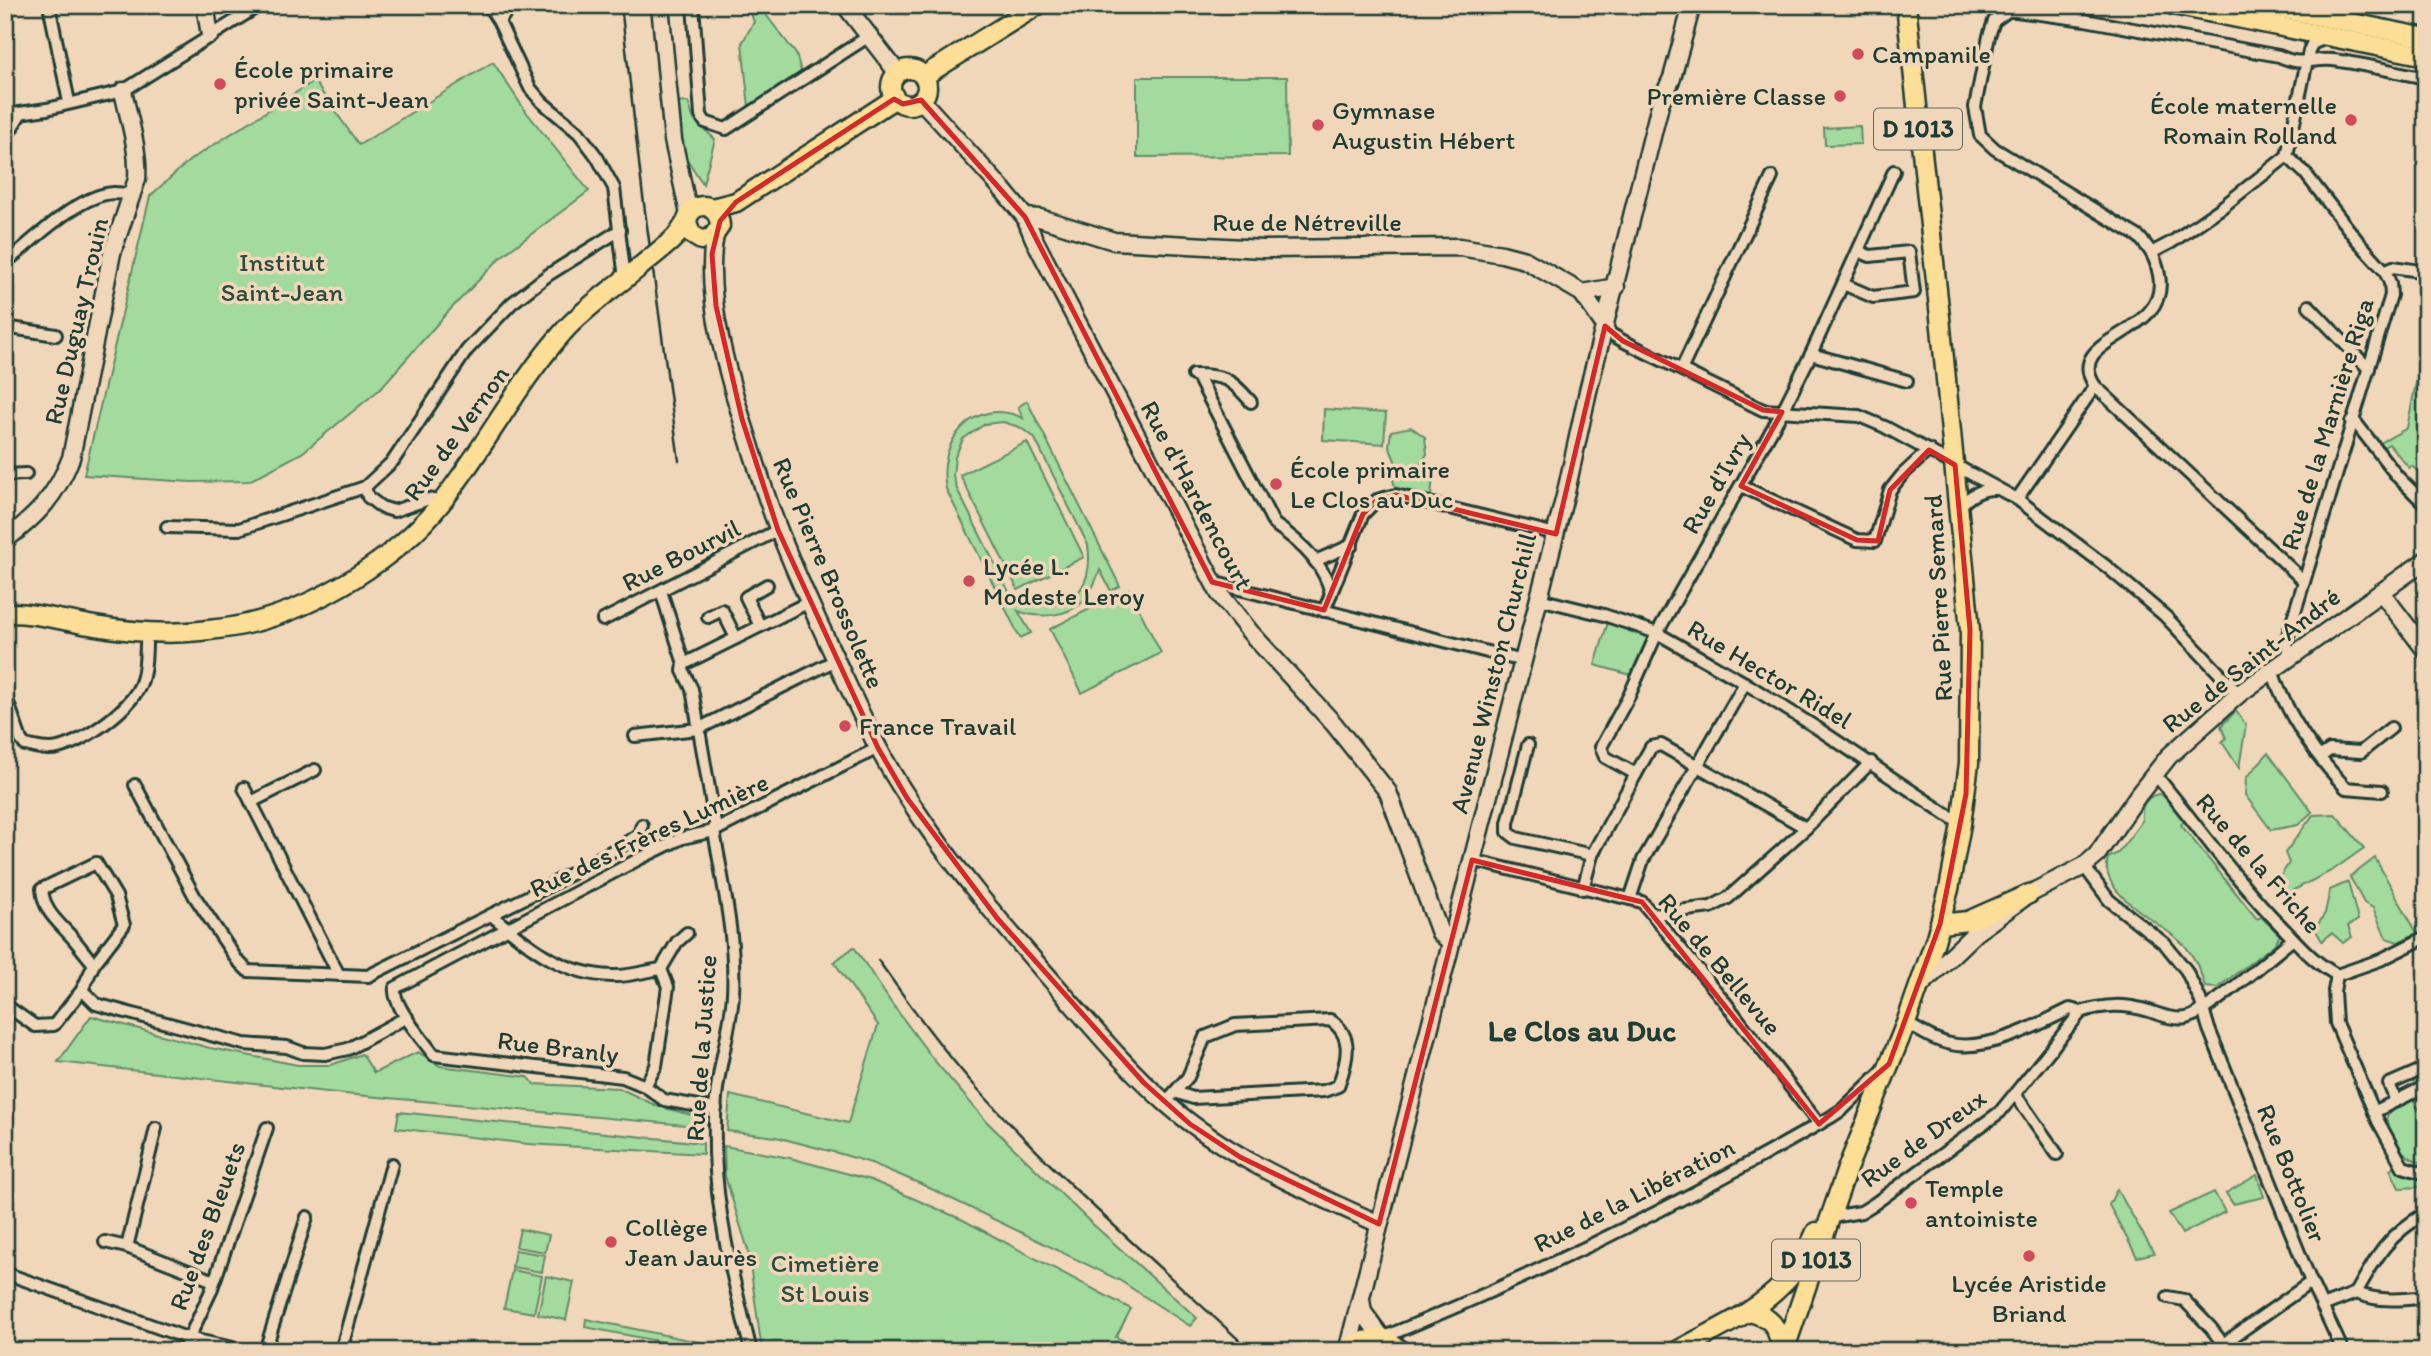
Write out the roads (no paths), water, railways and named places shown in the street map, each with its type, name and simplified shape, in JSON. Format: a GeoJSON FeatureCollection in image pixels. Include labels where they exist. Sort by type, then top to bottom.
{"type":"FeatureCollection","features":[{"type":"Feature","properties":{"kind":"main road"},"geometry":{"type":"LineString","coordinates":[[205,5],[210,35]]}},
{"type":"Feature","properties":{"kind":"main road"},"geometry":{"type":"LineString","coordinates":[[660,5],[673,140],[680,174],[693,195],[704,227]]}},
{"type":"Feature","properties":{"kind":"main road"},"geometry":{"type":"LineString","coordinates":[[845,5],[897,72]]}},
{"type":"Feature","properties":{"kind":"main road"},"geometry":{"type":"LineString","coordinates":[[924,76],[1038,5]]}},
{"type":"Feature","properties":{"kind":"main road","name":"Rue Pierre Semard"},"geometry":{"type":"LineString","coordinates":[[1783,1351],[1847,1169],[1921,985],[1940,924],[1961,824],[1969,763],[1970,630],[1906,5]]}},
{"type":"Feature","properties":{"kind":"main road"},"geometry":{"type":"LineString","coordinates":[[2173,5],[2426,56]]}},
{"type":"Feature","properties":{"kind":"main road"},"geometry":{"type":"LineString","coordinates":[[2264,5],[2426,38]]}},
{"type":"Feature","properties":{"kind":"main road","name":"Avenue Winston Churchill"},"geometry":{"type":"LineString","coordinates":[[1348,1350],[1556,534],[1661,101],[1672,78],[1691,6]]}},
{"type":"Feature","properties":{"kind":"main road"},"geometry":{"type":"LineString","coordinates":[[910,69],[924,76],[927,89],[921,100],[902,104],[894,99],[890,85],[891,78],[897,72],[910,69]]}},
{"type":"Feature","properties":{"kind":"main road","name":"Rue Duguay Trouin"},"geometry":{"type":"LineString","coordinates":[[5,540],[44,507],[58,488],[71,458],[112,253],[137,178],[138,167],[123,91]]}},
{"type":"Feature","properties":{"kind":"main road","name":"Rue de Vernon"},"geometry":{"type":"LineString","coordinates":[[5,613],[21,612],[93,626],[188,632],[246,625],[297,608],[345,583],[388,553],[423,523],[442,502],[565,330],[603,295],[669,243],[704,227],[736,202],[894,99]]}},
{"type":"Feature","properties":{"kind":"main road","name":"Rue d'Hardencourt"},"geometry":{"type":"LineString","coordinates":[[921,100],[959,139],[1025,217],[1212,582],[1234,614],[1334,724],[1388,792],[1440,933],[1451,942]]}},
{"type":"Feature","properties":{"kind":"main road","name":"Rue de Nétreville"},"geometry":{"type":"LineString","coordinates":[[1025,217],[1048,220],[1114,241],[1263,249],[1460,247],[1502,254],[1525,260],[1582,293],[1605,326]]}},
{"type":"Feature","properties":{"kind":"main road","name":"Rue Pierre Brossolette"},"geometry":{"type":"LineString","coordinates":[[704,227],[718,330],[742,419],[778,530],[878,748],[907,798],[968,883],[1101,1037],[1170,1097],[1190,1124],[1240,1157],[1379,1224]]}},
{"type":"Feature","properties":{"kind":"main road"},"geometry":{"type":"LineString","coordinates":[[1582,293],[1616,286]]}},
{"type":"Feature","properties":{"kind":"main road","name":"Rue de Saint-André"},"geometry":{"type":"LineString","coordinates":[[1921,985],[1975,933],[2029,894],[2084,866],[2096,856],[2169,756],[2239,694],[2426,560]]}},
{"type":"Feature","properties":{"kind":"main road"},"geometry":{"type":"LineString","coordinates":[[2381,592],[2426,651]]}},
{"type":"Feature","properties":{"kind":"main road"},"geometry":{"type":"LineString","coordinates":[[1940,924],[1968,921],[2029,894]]}},
{"type":"Feature","properties":{"kind":"main road"},"geometry":{"type":"LineString","coordinates":[[1432,910],[1457,920]]}},
{"type":"Feature","properties":{"kind":"main road","name":"Rue Pierre Semard"},"geometry":{"type":"LineString","coordinates":[[1749,1312],[1785,1283],[1806,1252],[1847,1169]]}},
{"type":"Feature","properties":{"kind":"main road"},"geometry":{"type":"LineString","coordinates":[[1361,1297],[1363,1312],[1387,1344]]}},
{"type":"Feature","properties":{"kind":"main road"},"geometry":{"type":"LineString","coordinates":[[1749,1312],[1764,1315],[1776,1327],[1783,1351]]}},
{"type":"Feature","properties":{"kind":"main road","name":"D 1013"},"geometry":{"type":"LineString","coordinates":[[1677,1351],[1749,1312]]}},
{"type":"Feature","properties":{"kind":"main road"},"geometry":{"type":"LineString","coordinates":[[1348,1350],[1364,1341],[1387,1344],[1402,1351]]}},
{"type":"Feature","properties":{"kind":"street"},"geometry":{"type":"LineString","coordinates":[[49,5],[69,102]]}},
{"type":"Feature","properties":{"kind":"street"},"geometry":{"type":"LineString","coordinates":[[5,115],[123,91],[260,5]]}},
{"type":"Feature","properties":{"kind":"street"},"geometry":{"type":"LineString","coordinates":[[488,5],[499,22],[530,88],[542,102],[579,133],[597,157],[614,188],[620,230],[631,274]]}},
{"type":"Feature","properties":{"kind":"street"},"geometry":{"type":"LineString","coordinates":[[499,22],[511,5]]}},
{"type":"Feature","properties":{"kind":"street"},"geometry":{"type":"LineString","coordinates":[[693,5],[701,115],[705,122],[726,129],[869,36]]}},
{"type":"Feature","properties":{"kind":"street"},"geometry":{"type":"LineString","coordinates":[[2304,582],[2095,386],[2088,375],[2089,359],[2098,348],[2144,318],[2157,304],[2161,282],[2153,252],[2139,237],[1995,149],[1980,135],[1975,107],[1989,36],[1994,21],[2008,11],[2017,11],[2085,20],[2279,56],[2307,64],[2334,61],[2426,78]]}},
{"type":"Feature","properties":{"kind":"street"},"geometry":{"type":"LineString","coordinates":[[2248,20],[2267,33],[2297,38],[2309,51]]}},
{"type":"Feature","properties":{"kind":"street"},"geometry":{"type":"LineString","coordinates":[[2153,252],[2221,208],[2287,156],[2309,51],[2312,44],[2333,36]]}},
{"type":"Feature","properties":{"kind":"street"},"geometry":{"type":"LineString","coordinates":[[5,139],[21,113]]}},
{"type":"Feature","properties":{"kind":"street","name":"Rue de la Marnière Riga"},"geometry":{"type":"LineString","coordinates":[[2287,156],[2305,173],[2385,271],[2391,295],[2287,640],[2289,656]]}},
{"type":"Feature","properties":{"kind":"street","name":"Rue d'Ivry"},"geometry":{"type":"LineString","coordinates":[[1636,774],[1605,757],[1601,747],[1629,696],[1657,633],[1782,412],[1894,171]]}},
{"type":"Feature","properties":{"kind":"street"},"geometry":{"type":"LineString","coordinates":[[1682,368],[1772,177]]}},
{"type":"Feature","properties":{"kind":"street"},"geometry":{"type":"LineString","coordinates":[[5,262],[71,211],[94,197],[114,193],[131,195]]}},
{"type":"Feature","properties":{"kind":"street"},"geometry":{"type":"LineString","coordinates":[[167,527],[239,529],[365,488],[393,461],[467,350],[512,303],[548,275],[620,230]]}},
{"type":"Feature","properties":{"kind":"street"},"geometry":{"type":"LineString","coordinates":[[1843,284],[1874,296],[1914,292],[1909,252],[1870,256],[1858,251]]}},
{"type":"Feature","properties":{"kind":"street"},"geometry":{"type":"LineString","coordinates":[[2385,271],[2393,267],[2426,272]]}},
{"type":"Feature","properties":{"kind":"street"},"geometry":{"type":"LineString","coordinates":[[2309,306],[2369,369]]}},
{"type":"Feature","properties":{"kind":"street"},"geometry":{"type":"LineString","coordinates":[[1605,326],[1611,334],[1623,341],[1763,410],[1859,416],[1929,450],[2017,499],[2107,566],[2165,616],[2239,694]]}},
{"type":"Feature","properties":{"kind":"street"},"geometry":{"type":"LineString","coordinates":[[5,327],[56,335]]}},
{"type":"Feature","properties":{"kind":"street"},"geometry":{"type":"LineString","coordinates":[[1811,354],[1907,382]]}},
{"type":"Feature","properties":{"kind":"street"},"geometry":{"type":"LineString","coordinates":[[1251,402],[1234,383],[1220,377],[1195,375],[1274,524],[1296,538],[1315,561],[1331,594]]}},
{"type":"Feature","properties":{"kind":"street"},"geometry":{"type":"LineString","coordinates":[[2017,499],[2095,386]]}},
{"type":"Feature","properties":{"kind":"street"},"geometry":{"type":"LineString","coordinates":[[2351,422],[2356,423],[2397,476],[2426,505]]}},
{"type":"Feature","properties":{"kind":"street"},"geometry":{"type":"LineString","coordinates":[[1741,486],[1857,540],[1875,541],[1890,490],[1929,450]]}},
{"type":"Feature","properties":{"kind":"street"},"geometry":{"type":"LineString","coordinates":[[5,475],[26,474]]}},
{"type":"Feature","properties":{"kind":"street"},"geometry":{"type":"LineString","coordinates":[[365,488],[368,497],[381,507],[394,511],[429,499],[442,502]]}},
{"type":"Feature","properties":{"kind":"street"},"geometry":{"type":"LineString","coordinates":[[1959,508],[1972,495],[1988,489],[1999,490]]}},
{"type":"Feature","properties":{"kind":"street"},"geometry":{"type":"LineString","coordinates":[[1324,611],[1363,514],[1377,500],[1395,495],[1556,534]]}},
{"type":"Feature","properties":{"kind":"street","name":"Rue Bourvil"},"geometry":{"type":"LineString","coordinates":[[603,620],[778,530]]}},
{"type":"Feature","properties":{"kind":"street"},"geometry":{"type":"LineString","coordinates":[[1315,561],[1352,545]]}},
{"type":"Feature","properties":{"kind":"street"},"geometry":{"type":"LineString","coordinates":[[1212,582],[1523,662]]}},
{"type":"Feature","properties":{"kind":"street"},"geometry":{"type":"LineString","coordinates":[[760,626],[746,597],[767,585]]}},
{"type":"Feature","properties":{"kind":"street","name":"Rue de la Justice"},"geometry":{"type":"LineString","coordinates":[[661,592],[684,664],[683,671],[692,689],[715,823],[733,963],[733,998],[717,1089],[715,1153],[722,1226],[751,1351]]}},
{"type":"Feature","properties":{"kind":"street","name":"Rue Hector Ridel"},"geometry":{"type":"LineString","coordinates":[[1539,599],[1604,615],[1657,633],[1745,683],[1871,762],[1961,824]]}},
{"type":"Feature","properties":{"kind":"street"},"geometry":{"type":"LineString","coordinates":[[684,664],[809,601]]}},
{"type":"Feature","properties":{"kind":"street"},"geometry":{"type":"LineString","coordinates":[[708,617],[722,610],[736,638]]}},
{"type":"Feature","properties":{"kind":"street"},"geometry":{"type":"LineString","coordinates":[[5,694],[25,745],[45,749],[58,748],[86,736],[101,727],[135,694],[142,680],[147,630]]}},
{"type":"Feature","properties":{"kind":"street"},"geometry":{"type":"LineString","coordinates":[[635,736],[698,729],[836,660]]}},
{"type":"Feature","properties":{"kind":"street"},"geometry":{"type":"LineString","coordinates":[[2272,670],[2297,725],[2346,788],[2382,791]]}},
{"type":"Feature","properties":{"kind":"street"},"geometry":{"type":"LineString","coordinates":[[1630,899],[1643,860],[1745,683]]}},
{"type":"Feature","properties":{"kind":"street"},"geometry":{"type":"LineString","coordinates":[[2321,757],[2330,750],[2361,752],[2391,728]]}},
{"type":"Feature","properties":{"kind":"street"},"geometry":{"type":"LineString","coordinates":[[1528,745],[1508,832],[1516,838],[1591,855]]}},
{"type":"Feature","properties":{"kind":"street"},"geometry":{"type":"LineString","coordinates":[[1583,889],[1591,855],[1651,747],[1661,745],[1806,828]]}},
{"type":"Feature","properties":{"kind":"street","name":"Rue des Frères Lumière"},"geometry":{"type":"LineString","coordinates":[[407,1017],[394,995],[395,988],[682,838],[714,831],[878,748]]}},
{"type":"Feature","properties":{"kind":"street"},"geometry":{"type":"LineString","coordinates":[[1654,914],[1711,907],[1728,898],[1806,828],[1871,762]]}},
{"type":"Feature","properties":{"kind":"street"},"geometry":{"type":"LineString","coordinates":[[251,802],[315,770]]}},
{"type":"Feature","properties":{"kind":"street","name":"Rue de la Friche"},"geometry":{"type":"LineString","coordinates":[[2154,773],[2226,866],[2317,964],[2337,975]]}},
{"type":"Feature","properties":{"kind":"street"},"geometry":{"type":"LineString","coordinates":[[135,785],[195,897],[237,960],[248,971],[368,976],[624,845],[639,834],[642,825]]}},
{"type":"Feature","properties":{"kind":"street"},"geometry":{"type":"LineString","coordinates":[[244,788],[340,975]]}},
{"type":"Feature","properties":{"kind":"street","name":"Rue de Bellevue"},"geometry":{"type":"LineString","coordinates":[[1472,860],[1642,902],[1725,1002],[1819,1124]]}},
{"type":"Feature","properties":{"kind":"street"},"geometry":{"type":"LineString","coordinates":[[11,1009],[35,1026],[54,1025],[82,990],[94,964],[124,925],[116,896],[96,863],[42,890],[44,904],[53,919],[69,933],[94,964]]}},
{"type":"Feature","properties":{"kind":"street","name":"Rue Bottolier"},"geometry":{"type":"LineString","coordinates":[[2084,866],[2109,900],[2165,944],[2186,970],[2311,1282],[2343,1351]]}},
{"type":"Feature","properties":{"kind":"street"},"geometry":{"type":"LineString","coordinates":[[491,915],[547,957],[571,970],[614,977],[661,969],[677,942],[687,933]]}},
{"type":"Feature","properties":{"kind":"street"},"geometry":{"type":"LineString","coordinates":[[2426,937],[2380,960],[2337,975],[2334,991],[2336,1023],[2374,1112],[2403,1167],[2426,1174]]}},
{"type":"Feature","properties":{"kind":"street"},"geometry":{"type":"LineString","coordinates":[[1906,1023],[1948,1044],[1973,1045],[2028,1029],[2075,1011],[2099,1006],[2120,1005],[2168,1017],[2186,1018],[2204,1010],[2293,939]]}},
{"type":"Feature","properties":{"kind":"street"},"geometry":{"type":"LineString","coordinates":[[645,1086],[656,1066],[668,987],[661,969]]}},
{"type":"Feature","properties":{"kind":"street"},"geometry":{"type":"LineString","coordinates":[[82,990],[96,1004],[128,1014],[244,1044],[287,1047],[303,1053],[325,1054],[348,1049],[407,1017]]}},
{"type":"Feature","properties":{"kind":"street","name":"Rue de Dreux"},"geometry":{"type":"LineString","coordinates":[[1832,1217],[1861,1212],[1874,1204],[2000,1112],[2075,1011]]}},
{"type":"Feature","properties":{"kind":"street","name":"Rue Branly"},"geometry":{"type":"LineString","coordinates":[[407,1017],[434,1055],[623,1077],[645,1086],[664,1100],[716,1110]]}},
{"type":"Feature","properties":{"kind":"street"},"geometry":{"type":"LineString","coordinates":[[1330,1020],[1344,1031],[1348,1049],[1338,1086],[1324,1091],[1170,1097],[1188,1077],[1205,1037],[1235,1025],[1330,1020]]}},
{"type":"Feature","properties":{"kind":"street","name":"Rue de la Libération"},"geometry":{"type":"LineString","coordinates":[[1387,1344],[1615,1233],[1819,1124],[1843,1109],[1889,1064]]}},
{"type":"Feature","properties":{"kind":"street"},"geometry":{"type":"LineString","coordinates":[[2396,1101],[2389,1084],[2426,1068]]}},
{"type":"Feature","properties":{"kind":"street"},"geometry":{"type":"LineString","coordinates":[[2374,1112],[2422,1088],[2426,1096]]}},
{"type":"Feature","properties":{"kind":"street"},"geometry":{"type":"LineString","coordinates":[[2015,1094],[2057,1154]]}},
{"type":"Feature","properties":{"kind":"street"},"geometry":{"type":"LineString","coordinates":[[127,1247],[156,1128]]}},
{"type":"Feature","properties":{"kind":"street","name":"Rue des Bleuets"},"geometry":{"type":"LineString","coordinates":[[183,1351],[215,1281],[267,1128]]}},
{"type":"Feature","properties":{"kind":"street"},"geometry":{"type":"LineString","coordinates":[[341,1351],[391,1164]]}},
{"type":"Feature","properties":{"kind":"street"},"geometry":{"type":"LineString","coordinates":[[2322,1306],[2356,1293],[2376,1256],[2392,1236],[2426,1213]]}},
{"type":"Feature","properties":{"kind":"street"},"geometry":{"type":"LineString","coordinates":[[265,1351],[307,1217]]}},
{"type":"Feature","properties":{"kind":"street"},"geometry":{"type":"LineString","coordinates":[[105,1242],[127,1247],[215,1281]]}},
{"type":"Feature","properties":{"kind":"street"},"geometry":{"type":"LineString","coordinates":[[5,1273],[187,1338],[247,1351]]}},
{"type":"Feature","properties":{"kind":"street"},"geometry":{"type":"LineString","coordinates":[[2168,1297],[2184,1300],[2225,1347],[2311,1282]]}},
{"type":"Feature","properties":{"kind":"street"},"geometry":{"type":"LineString","coordinates":[[2356,1293],[2371,1299],[2426,1297]]}},
{"type":"Feature","properties":{"kind":"railway"},"geometry":{"type":"LineString","coordinates":[[621,5],[642,189],[679,461]]}},
{"type":"Feature","properties":{"kind":"railway"},"geometry":{"type":"LineString","coordinates":[[878,960],[949,1056],[1007,1121],[1110,1222],[1251,1351]]}},
{"type":"Feature","properties":{"kind":"place","name":"Campanile"},"geometry":{"type":"Point","coordinates":[1858,54]}},
{"type":"Feature","properties":{"kind":"place","name":"École primaire privée Saint-Jean"},"geometry":{"type":"Point","coordinates":[220,84]}},
{"type":"Feature","properties":{"kind":"place","name":"Première Classe"},"geometry":{"type":"Point","coordinates":[1840,96]}},
{"type":"Feature","properties":{"kind":"place","name":"École maternelle Romain Rolland"},"geometry":{"type":"Point","coordinates":[2351,120]}},
{"type":"Feature","properties":{"kind":"place","name":"Gymnase Augustin Hébert"},"geometry":{"type":"Point","coordinates":[1318,125]}},
{"type":"Feature","properties":{"kind":"place","name":"École primaire Le Clos au Duc"},"geometry":{"type":"Point","coordinates":[1276,484]}},
{"type":"Feature","properties":{"kind":"place","name":"Lycée L. Modeste Leroy"},"geometry":{"type":"Point","coordinates":[969,581]}},
{"type":"Feature","properties":{"kind":"place","name":"France Travail"},"geometry":{"type":"Point","coordinates":[845,726]}},
{"type":"Feature","properties":{"kind":"place","name":"Temple antoiniste"},"geometry":{"type":"Point","coordinates":[1911,1203]}},
{"type":"Feature","properties":{"kind":"place","name":"Collège Jean Jaurès"},"geometry":{"type":"Point","coordinates":[611,1242]}},
{"type":"Feature","properties":{"kind":"place","name":"Lycée Aristide Briand"},"geometry":{"type":"Point","coordinates":[2029,1256]}},
{"type":"Feature","properties":{"kind":"district","name":"Le Clos au Duc"},"geometry":{"type":"Point","coordinates":[1582,1031]}},
{"type":"Feature","properties":{"kind":"park label","name":"Institut Saint-Jean"},"geometry":{"type":"Point","coordinates":[282,277]}},
{"type":"Feature","properties":{"kind":"park label","name":"Cimetière St Louis"},"geometry":{"type":"Point","coordinates":[825,1278]}}]}
